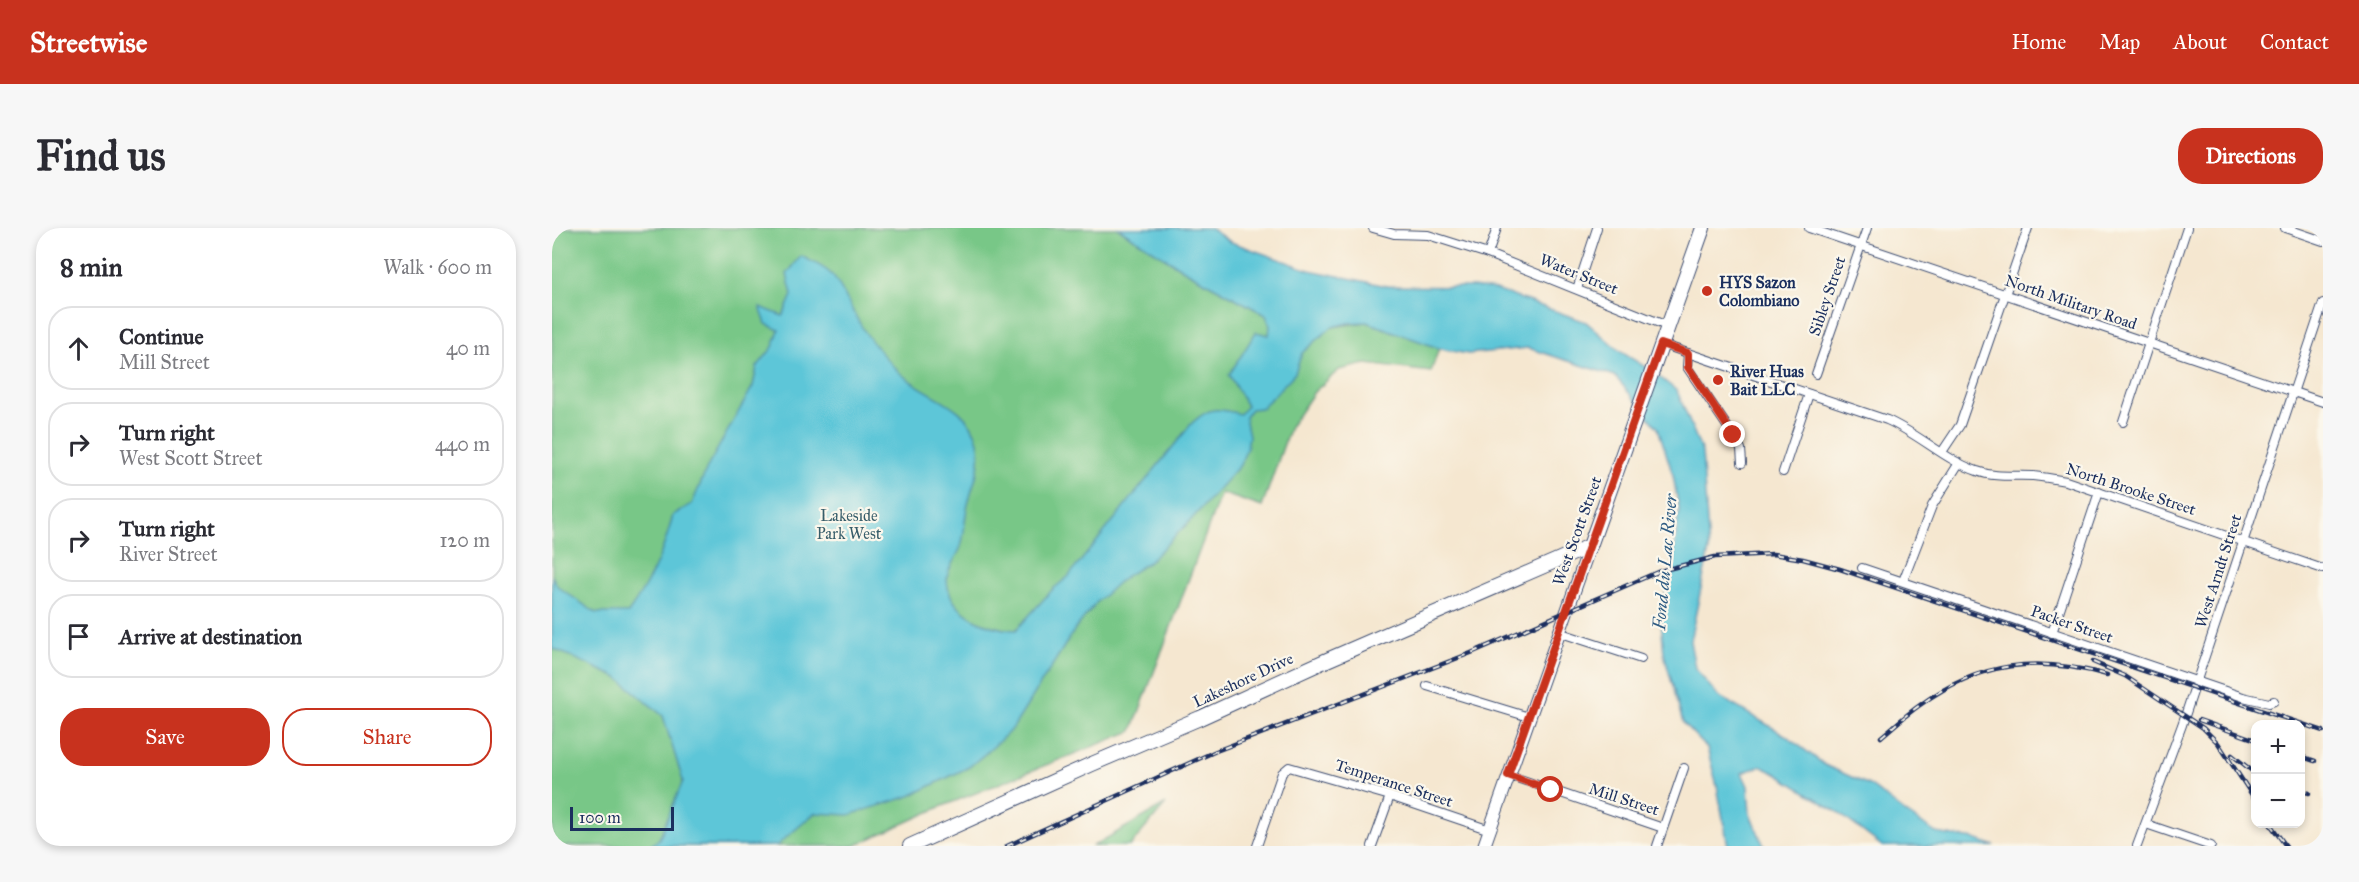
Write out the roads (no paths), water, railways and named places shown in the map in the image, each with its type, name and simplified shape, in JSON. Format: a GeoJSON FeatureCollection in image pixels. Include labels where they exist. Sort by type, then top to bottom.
{"type":"FeatureCollection","features":[{"type":"Feature","properties":{"kind":"main road","name":"West Scott Street"},"geometry":{"type":"LineString","coordinates":[[1484,846],[1703,228]]}},
{"type":"Feature","properties":{"kind":"main road","name":"Lakeshore Drive"},"geometry":{"type":"LineString","coordinates":[[910,846],[1462,600],[1590,546]]}},
{"type":"Feature","properties":{"kind":"street","name":"Water Street"},"geometry":{"type":"LineString","coordinates":[[1373,228],[1394,234],[1428,235],[1488,254],[1667,326]]}},
{"type":"Feature","properties":{"kind":"street"},"geometry":{"type":"LineString","coordinates":[[1488,254],[1497,228]]}},
{"type":"Feature","properties":{"kind":"street"},"geometry":{"type":"LineString","coordinates":[[1577,289],[1598,228]]}},
{"type":"Feature","properties":{"kind":"street","name":"North Military Road"},"geometry":{"type":"LineString","coordinates":[[1809,228],[2323,402]]}},
{"type":"Feature","properties":{"kind":"street","name":"Sibley Street"},"geometry":{"type":"LineString","coordinates":[[1816,374],[1867,228]]}},
{"type":"Feature","properties":{"kind":"street"},"geometry":{"type":"LineString","coordinates":[[1942,452],[1960,425],[2028,228]]}},
{"type":"Feature","properties":{"kind":"street"},"geometry":{"type":"LineString","coordinates":[[2123,422],[2187,228]]}},
{"type":"Feature","properties":{"kind":"street"},"geometry":{"type":"LineString","coordinates":[[2285,228],[2323,241]]}},
{"type":"Feature","properties":{"kind":"street","name":"West Arndt Street"},"geometry":{"type":"LineString","coordinates":[[2137,846],[2197,682],[2323,303]]}},
{"type":"Feature","properties":{"kind":"street","name":"North Brooke Street"},"geometry":{"type":"LineString","coordinates":[[1661,344],[1900,425],[1959,463],[1988,474],[2034,476],[2066,481],[2323,569]]}},
{"type":"Feature","properties":{"kind":"street"},"geometry":{"type":"LineString","coordinates":[[1688,353],[1688,367],[1741,449],[1742,463]]}},
{"type":"Feature","properties":{"kind":"street"},"geometry":{"type":"LineString","coordinates":[[1783,472],[1809,394]]}},
{"type":"Feature","properties":{"kind":"street"},"geometry":{"type":"LineString","coordinates":[[1903,581],[1932,506],[1959,463]]}},
{"type":"Feature","properties":{"kind":"street"},"geometry":{"type":"LineString","coordinates":[[2052,633],[2099,492]]}},
{"type":"Feature","properties":{"kind":"street","name":"Packer Street"},"geometry":{"type":"LineString","coordinates":[[1862,567],[2197,682],[2261,702],[2269,703],[2274,700]]}},
{"type":"Feature","properties":{"kind":"street"},"geometry":{"type":"LineString","coordinates":[[1558,632],[1641,659]]}},
{"type":"Feature","properties":{"kind":"street"},"geometry":{"type":"LineString","coordinates":[[1427,686],[1529,717]]}},
{"type":"Feature","properties":{"kind":"street","name":"Temperance Street"},"geometry":{"type":"LineString","coordinates":[[1257,846],[1282,773],[1287,767],[1300,768],[1490,830]]}},
{"type":"Feature","properties":{"kind":"street"},"geometry":{"type":"LineString","coordinates":[[1657,846],[1684,768]]}},
{"type":"Feature","properties":{"kind":"street","name":"Mill Street"},"geometry":{"type":"LineString","coordinates":[[1508,775],[1663,828]]}},
{"type":"Feature","properties":{"kind":"street"},"geometry":{"type":"LineString","coordinates":[[1372,846],[1390,796]]}},
{"type":"Feature","properties":{"kind":"street"},"geometry":{"type":"LineString","coordinates":[[2146,825],[2211,846]]}},
{"type":"Feature","properties":{"kind":"water"},"geometry":{"type":"Polygon","coordinates":[[[1118,228],[1210,228],[1231,242],[1309,270],[1387,286],[1473,287],[1496,290],[1586,322],[1621,352],[1652,371],[1677,391],[1702,452],[1709,550],[1690,641],[1695,668],[1718,696],[1785,735],[1825,765],[1871,786],[1936,833],[1974,839],[1995,846],[1882,846],[1836,811],[1760,766],[1742,773],[1748,786],[1750,814],[1764,846],[1728,846],[1717,786],[1707,748],[1683,723],[1664,654],[1660,609],[1671,577],[1679,509],[1673,475],[1658,428],[1615,376],[1528,348],[1468,354],[1441,349],[1367,322],[1332,327],[1302,353],[1295,373],[1262,408],[1251,409],[1245,417],[1249,436],[1240,465],[1190,521],[1149,562],[1123,578],[1097,602],[1075,629],[1013,728],[969,767],[910,796],[849,815],[815,813],[776,846],[650,846],[659,839],[683,781],[663,716],[618,678],[552,648],[552,576],[558,587],[596,613],[628,613],[655,566],[673,515],[692,504],[708,466],[753,386],[757,367],[773,347],[779,330],[766,324],[760,307],[783,316],[792,295],[787,274],[801,256],[832,275],[867,335],[899,372],[909,381],[955,409],[973,429],[978,442],[978,467],[967,509],[962,544],[947,578],[949,590],[961,610],[971,617],[993,626],[1016,630],[1053,589],[1068,577],[1192,423],[1209,411],[1225,410],[1240,414],[1247,406],[1229,375],[1256,332],[1269,335],[1270,326],[1266,315],[1184,270],[1118,228]]]}},
{"type":"Feature","properties":{"kind":"railway"},"geometry":{"type":"LineString","coordinates":[[1007,846],[1216,751],[1471,653],[1660,571],[1715,557],[1773,554],[1840,569],[2323,731]]}},
{"type":"Feature","properties":{"kind":"railway"},"geometry":{"type":"LineString","coordinates":[[2093,662],[2125,676],[2203,728],[2218,743],[2251,793]]}},
{"type":"Feature","properties":{"kind":"railway"},"geometry":{"type":"LineString","coordinates":[[1881,737],[1942,690],[1987,671],[2010,666],[2057,665],[2107,675]]}},
{"type":"Feature","properties":{"kind":"railway"},"geometry":{"type":"LineString","coordinates":[[2199,720],[2251,738]]}},
{"type":"Feature","properties":{"kind":"railway"},"geometry":{"type":"LineString","coordinates":[[2232,755],[2251,770]]}},
{"type":"Feature","properties":{"kind":"railway"},"geometry":{"type":"LineString","coordinates":[[2305,758],[2315,761]]}},
{"type":"Feature","properties":{"kind":"railway"},"geometry":{"type":"LineString","coordinates":[[2305,792],[2309,793]]}},
{"type":"Feature","properties":{"kind":"railway"},"geometry":{"type":"LineString","coordinates":[[2273,828],[2286,846]]}},
{"type":"Feature","properties":{"kind":"place","name":"HYS Sazon Colombiano"},"geometry":{"type":"Point","coordinates":[1707,291]}},
{"type":"Feature","properties":{"kind":"place","name":"River Huas Bait LLC"},"geometry":{"type":"Point","coordinates":[1718,380]}},
{"type":"Feature","properties":{"kind":"park label","name":"Lakeside Park West"},"geometry":{"type":"Point","coordinates":[849,524]}},
{"type":"Feature","properties":{"kind":"water label","name":"Fond du Lac River"},"geometry":{"type":"Point","coordinates":[1665,562]}}]}
